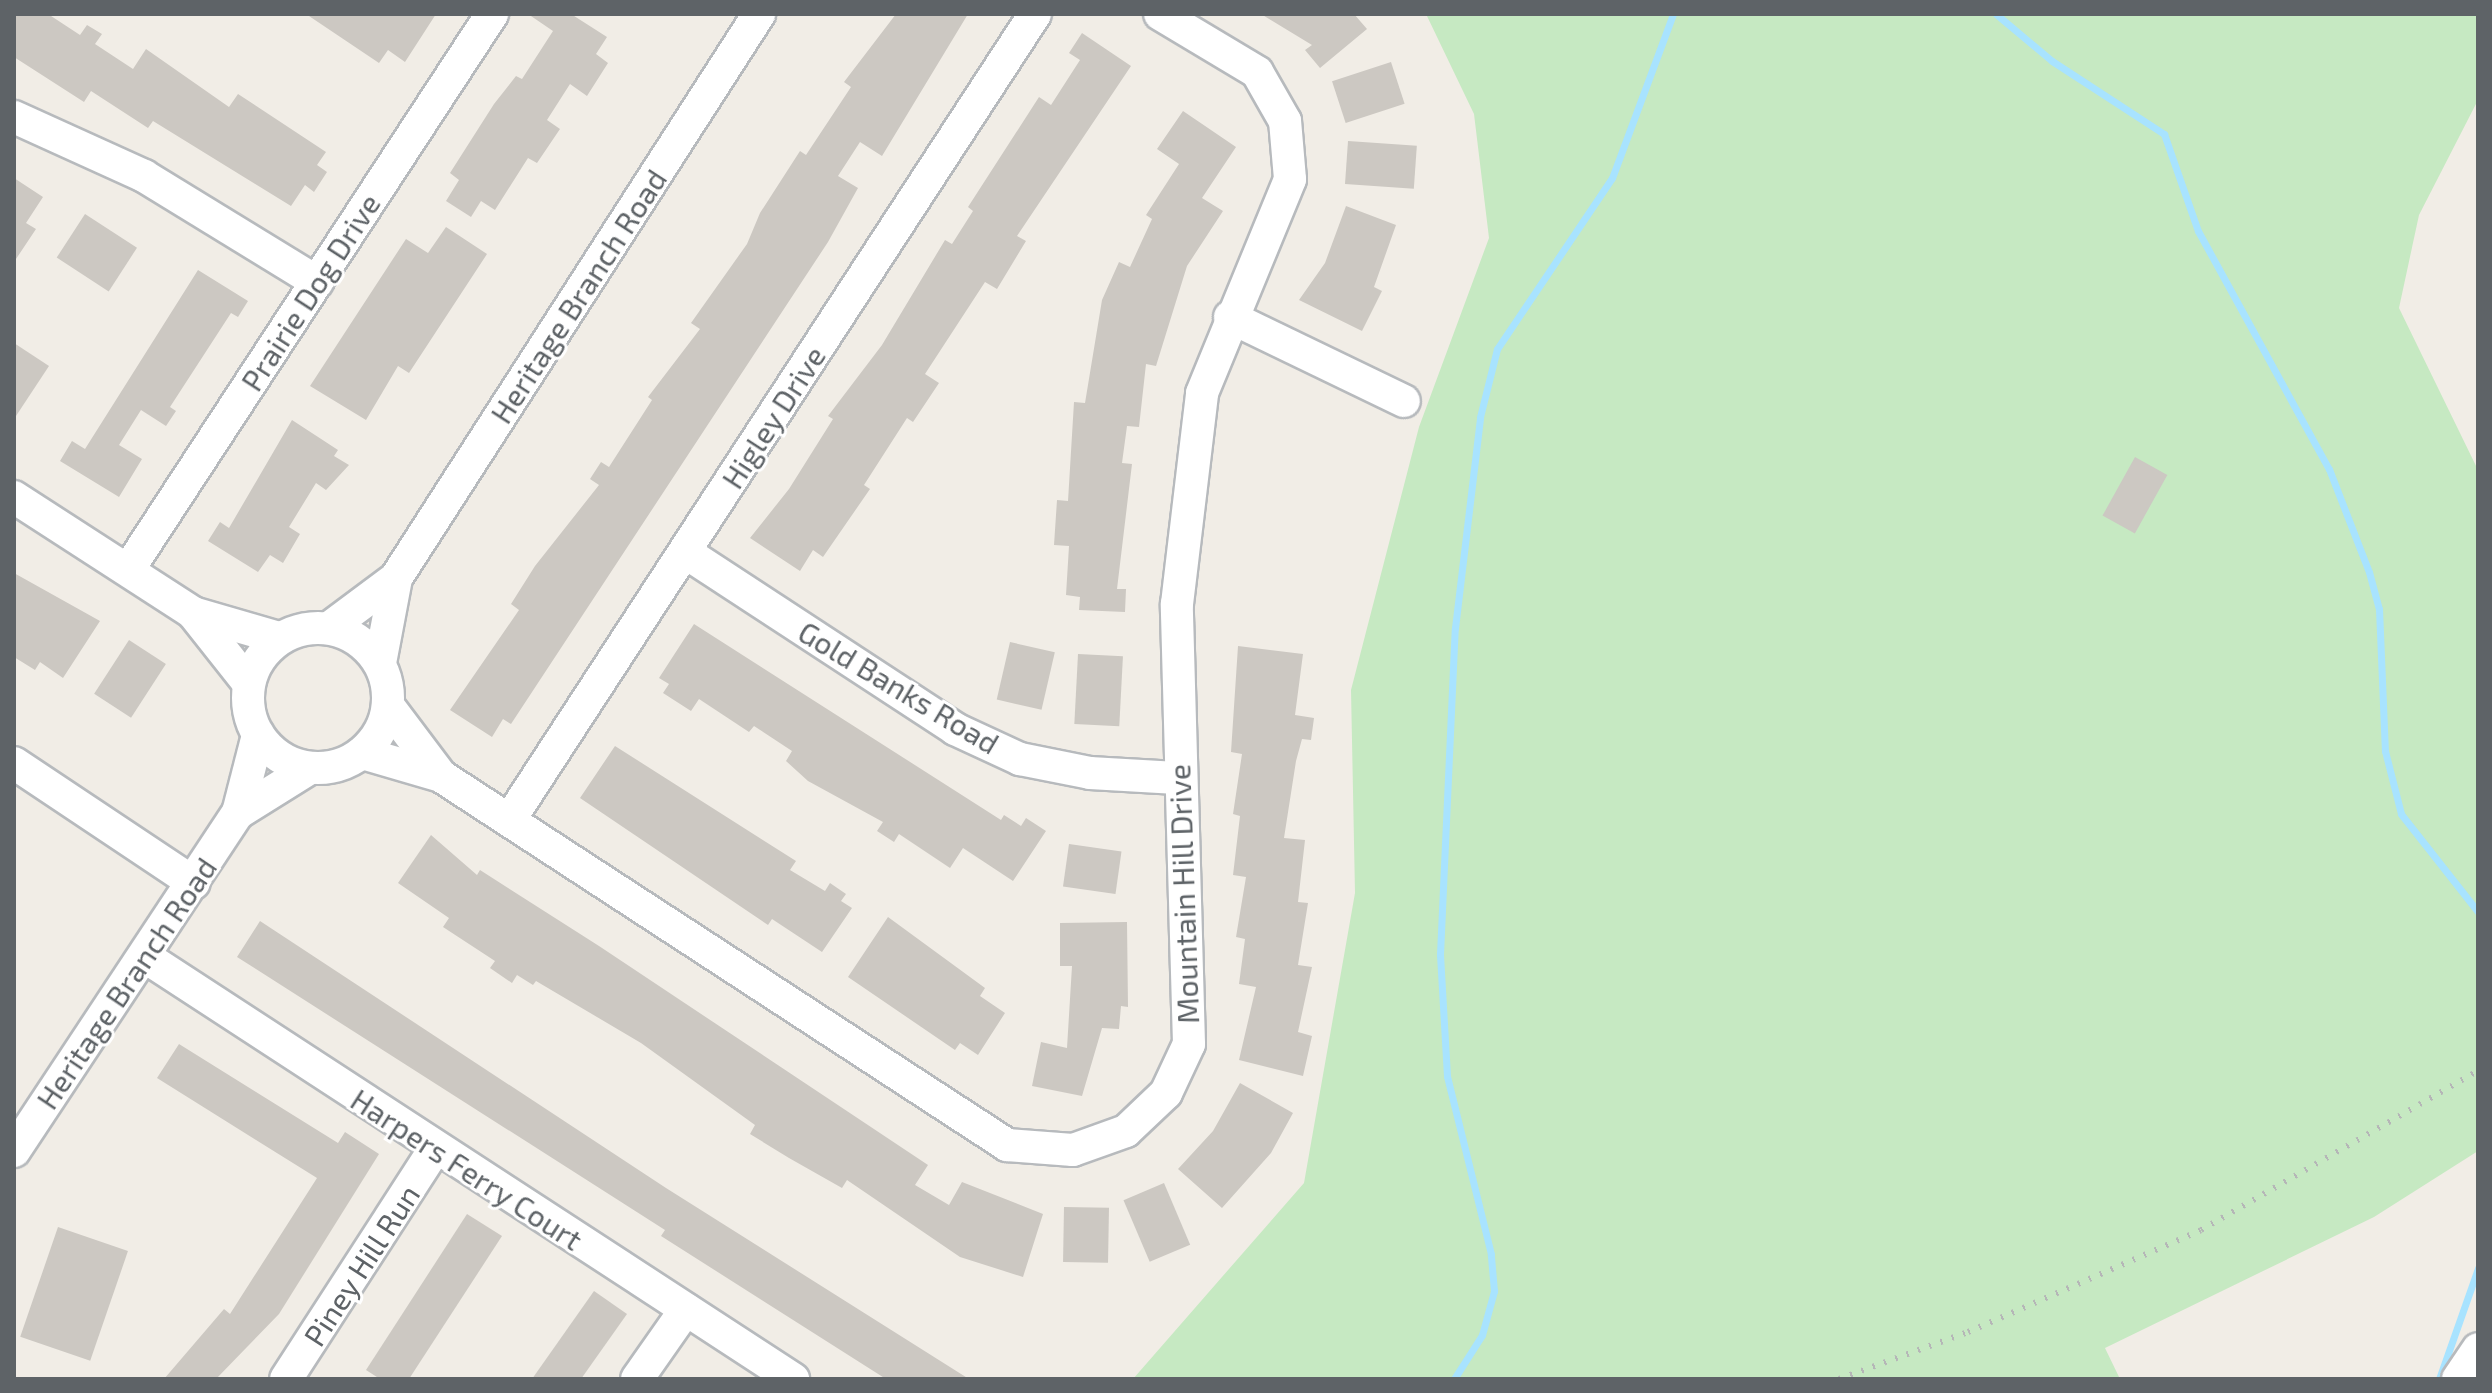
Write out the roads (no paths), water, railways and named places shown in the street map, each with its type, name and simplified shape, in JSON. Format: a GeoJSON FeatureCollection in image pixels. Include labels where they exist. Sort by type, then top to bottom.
{"type":"FeatureCollection","features":[{"type":"Feature","properties":{"kind":"street","name":"Prairie Dog Drive"},"geometry":{"type":"LineString","coordinates":[[128,570],[492,14]]}},
{"type":"Feature","properties":{"kind":"street","name":"Heritage Branch Road"},"geometry":{"type":"LineString","coordinates":[[329,628],[396,578],[759,14]]}},
{"type":"Feature","properties":{"kind":"street","name":"Higley Drive"},"geometry":{"type":"LineString","coordinates":[[510,819],[1035,14]]}},
{"type":"Feature","properties":{"kind":"street","name":"Mountain Hill Drive"},"geometry":{"type":"LineString","coordinates":[[362,753],[441,776],[1007,1145],[1073,1150],[1126,1131],[1166,1093],[1189,1044],[1177,778],[1177,604],[1186,507],[1202,393],[1230,317],[1290,179],[1285,121],[1257,72],[1160,14]]}},
{"type":"Feature","properties":{"kind":"street"},"geometry":{"type":"LineString","coordinates":[[14,117],[144,176],[317,282]]}},
{"type":"Feature","properties":{"kind":"street"},"geometry":{"type":"LineString","coordinates":[[1230,317],[1404,401]]}},
{"type":"Feature","properties":{"kind":"street"},"geometry":{"type":"LineString","coordinates":[[14,497],[193,613],[279,638],[329,628],[358,640],[380,663],[389,707],[380,733],[362,753],[346,763],[310,768],[290,762],[258,735],[249,684],[193,613]]}},
{"type":"Feature","properties":{"kind":"street","name":"Gold Banks Road"},"geometry":{"type":"LineString","coordinates":[[685,552],[955,729],[1020,759],[1090,773],[1177,778]]}},
{"type":"Feature","properties":{"kind":"street","name":"Heritage Branch Road"},"geometry":{"type":"LineString","coordinates":[[380,663],[396,578]]}},
{"type":"Feature","properties":{"kind":"street"},"geometry":{"type":"LineString","coordinates":[[249,684],[279,638]]}},
{"type":"Feature","properties":{"kind":"street","name":"Mountain Hill Drive"},"geometry":{"type":"LineString","coordinates":[[389,707],[441,776]]}},
{"type":"Feature","properties":{"kind":"street","name":"Heritage Branch Road"},"geometry":{"type":"LineString","coordinates":[[14,1151],[238,813],[258,735]]}},
{"type":"Feature","properties":{"kind":"street"},"geometry":{"type":"LineString","coordinates":[[14,763],[194,883]]}},
{"type":"Feature","properties":{"kind":"street","name":"Heritage Branch Road"},"geometry":{"type":"LineString","coordinates":[[238,813],[310,768]]}},
{"type":"Feature","properties":{"kind":"street","name":"Harpers Ferry Court"},"geometry":{"type":"LineString","coordinates":[[144,956],[434,1150],[793,1379]]}},
{"type":"Feature","properties":{"kind":"street","name":"Piney Hill Run"},"geometry":{"type":"LineString","coordinates":[[286,1379],[434,1150]]}},
{"type":"Feature","properties":{"kind":"street"},"geometry":{"type":"LineString","coordinates":[[637,1379],[686,1309]]}},
{"type":"Feature","properties":{"kind":"street"},"geometry":{"type":"LineString","coordinates":[[2458,1379],[2478,1349]]}},
{"type":"Feature","properties":{"kind":"waterway"},"geometry":{"type":"LineString","coordinates":[[1454,1379],[1482,1335],[1494,1291],[1491,1254],[1447,1076],[1440,954],[1455,628],[1480,417],[1497,349],[1612,178],[1673,14]]}},
{"type":"Feature","properties":{"kind":"waterway"},"geometry":{"type":"LineString","coordinates":[[1996,14],[2052,61],[2164,134],[2198,231],[2329,469],[2369,572],[2379,609],[2385,751],[2401,814],[2478,912]]}},
{"type":"Feature","properties":{"kind":"waterway"},"geometry":{"type":"LineString","coordinates":[[2439,1379],[2478,1268]]}},
{"type":"Feature","properties":{"kind":"railway"},"geometry":{"type":"LineString","coordinates":[[1839,1379],[1968,1332],[2201,1230],[2478,1071]]}}]}
